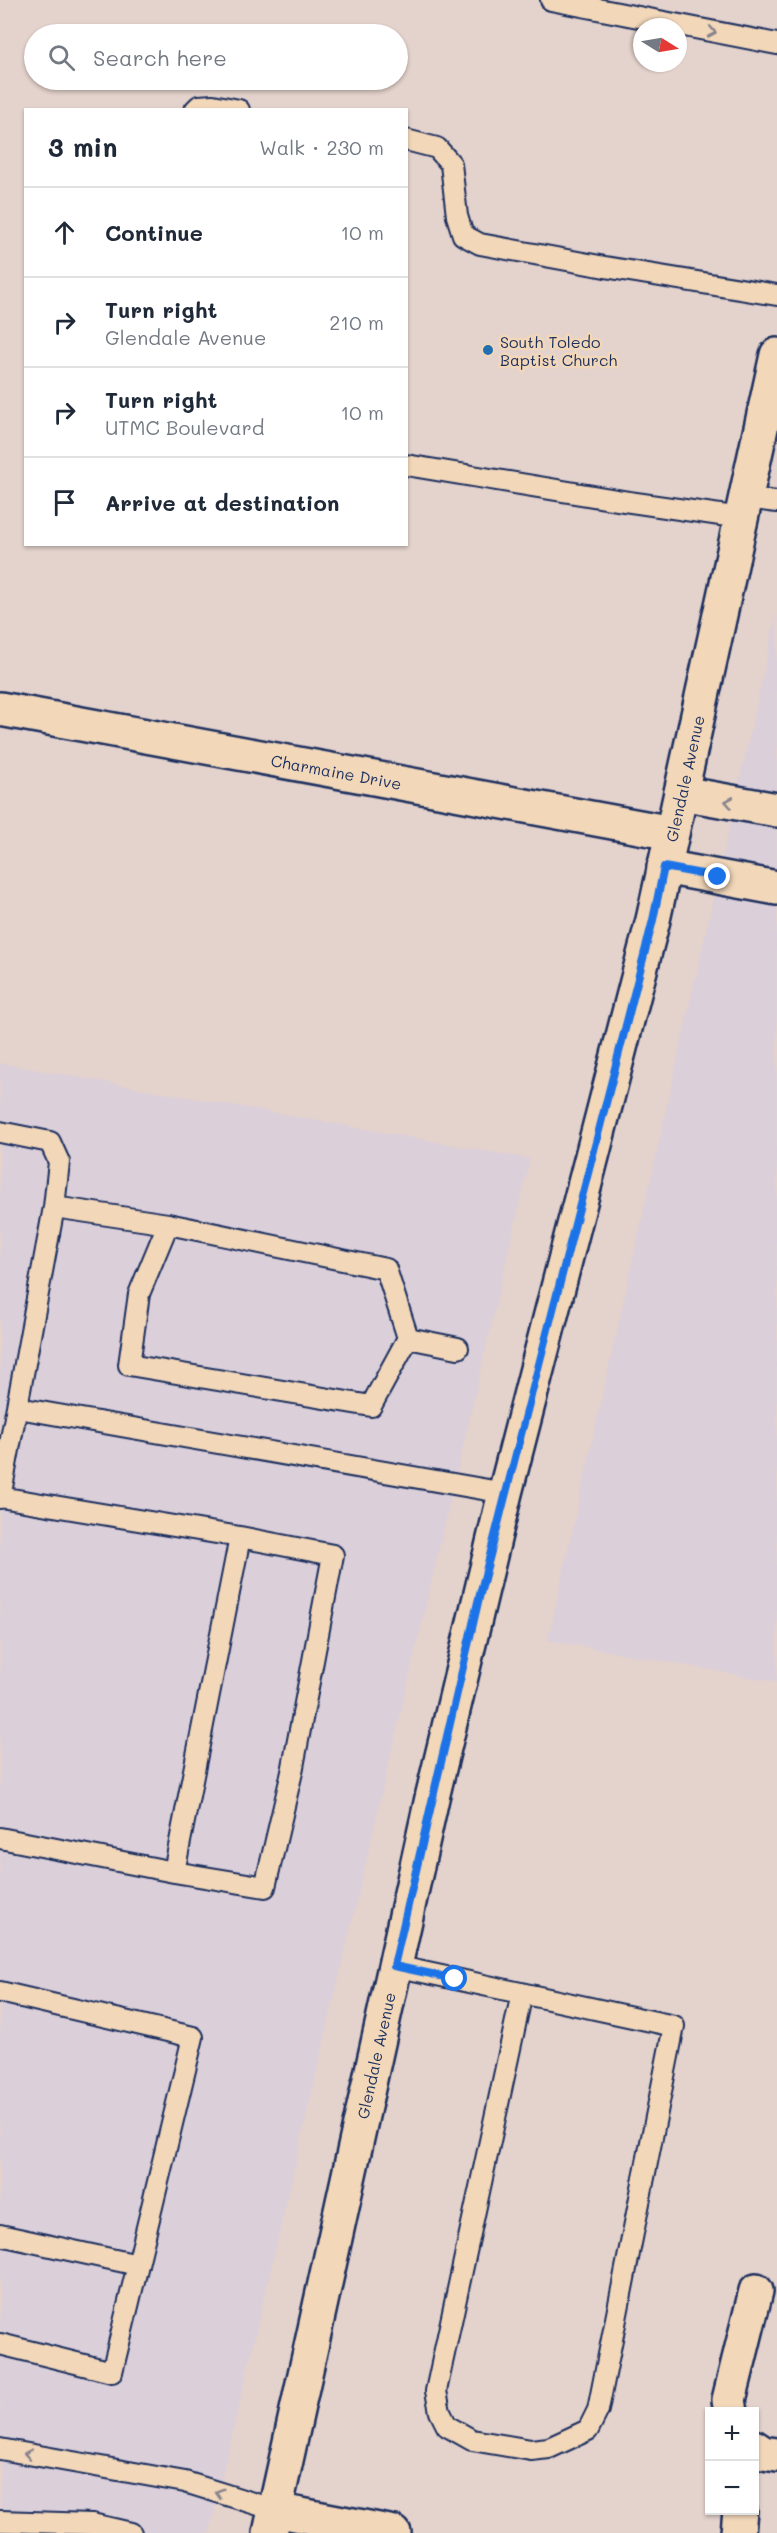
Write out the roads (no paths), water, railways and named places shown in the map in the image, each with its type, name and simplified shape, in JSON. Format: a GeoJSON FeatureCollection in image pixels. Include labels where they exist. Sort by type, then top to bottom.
{"type":"FeatureCollection","features":[{"type":"Feature","properties":{"kind":"main road","name":"Glendale Avenue"},"geometry":{"type":"LineString","coordinates":[[273,2522],[394,1966],[505,1492],[653,920],[681,794],[755,506],[777,355]]}},
{"type":"Feature","properties":{"kind":"main road","name":"Charmaine Drive"},"geometry":{"type":"LineString","coordinates":[[0,709],[672,834]]}},
{"type":"Feature","properties":{"kind":"main road"},"geometry":{"type":"LineString","coordinates":[[681,794],[777,810]]}},
{"type":"Feature","properties":{"kind":"main road"},"geometry":{"type":"LineString","coordinates":[[664,867],[777,888]]}},
{"type":"Feature","properties":{"kind":"main road"},"geometry":{"type":"LineString","coordinates":[[730,2407],[729,2400],[756,2291]]}},
{"type":"Feature","properties":{"kind":"main road"},"geometry":{"type":"LineString","coordinates":[[759,2451],[777,2455]]}},
{"type":"Feature","properties":{"kind":"main road"},"geometry":{"type":"LineString","coordinates":[[738,2533],[740,2515]]}},
{"type":"Feature","properties":{"kind":"main road"},"geometry":{"type":"LineString","coordinates":[[273,2522],[394,2533]]}},
{"type":"Feature","properties":{"kind":"lane"},"geometry":{"type":"LineString","coordinates":[[551,0],[777,44]]}},
{"type":"Feature","properties":{"kind":"lane"},"geometry":{"type":"LineString","coordinates":[[197,108],[213,105],[229,108]]}},
{"type":"Feature","properties":{"kind":"lane"},"geometry":{"type":"LineString","coordinates":[[408,141],[437,148],[451,164],[457,216],[463,235],[480,244],[777,295]]}},
{"type":"Feature","properties":{"kind":"lane"},"geometry":{"type":"LineString","coordinates":[[408,465],[611,500],[755,506]]}},
{"type":"Feature","properties":{"kind":"lane"},"geometry":{"type":"LineString","coordinates":[[0,1132],[50,1142],[59,1162],[54,1207],[0,1498],[333,1555],[292,1772],[265,1887],[0,1838]]}},
{"type":"Feature","properties":{"kind":"lane"},"geometry":{"type":"LineString","coordinates":[[54,1207],[168,1224],[386,1269],[408,1338],[370,1406],[129,1365],[139,1294],[168,1224]]}},
{"type":"Feature","properties":{"kind":"lane"},"geometry":{"type":"LineString","coordinates":[[408,1338],[458,1348]]}},
{"type":"Feature","properties":{"kind":"lane"},"geometry":{"type":"LineString","coordinates":[[18,1408],[505,1492]]}},
{"type":"Feature","properties":{"kind":"lane"},"geometry":{"type":"LineString","coordinates":[[174,1872],[240,1538]]}},
{"type":"Feature","properties":{"kind":"lane"},"geometry":{"type":"LineString","coordinates":[[394,1966],[522,1993],[674,2026],[598,2410],[588,2430],[549,2448],[531,2450],[472,2440],[447,2426],[440,2412],[436,2391],[522,1993]]}},
{"type":"Feature","properties":{"kind":"lane"},"geometry":{"type":"LineString","coordinates":[[0,1992],[193,2037],[112,2372],[0,2344]]}},
{"type":"Feature","properties":{"kind":"lane"},"geometry":{"type":"LineString","coordinates":[[0,2235],[138,2265]]}},
{"type":"Feature","properties":{"kind":"lane"},"geometry":{"type":"LineString","coordinates":[[0,2449],[185,2482],[273,2522]]}},
{"type":"Feature","properties":{"kind":"lane"},"geometry":{"type":"LineString","coordinates":[[0,2520],[92,2524],[131,2533]]}},
{"type":"Feature","properties":{"kind":"place","name":"South Toledo Baptist Church"},"geometry":{"type":"Point","coordinates":[488,350]}}]}
